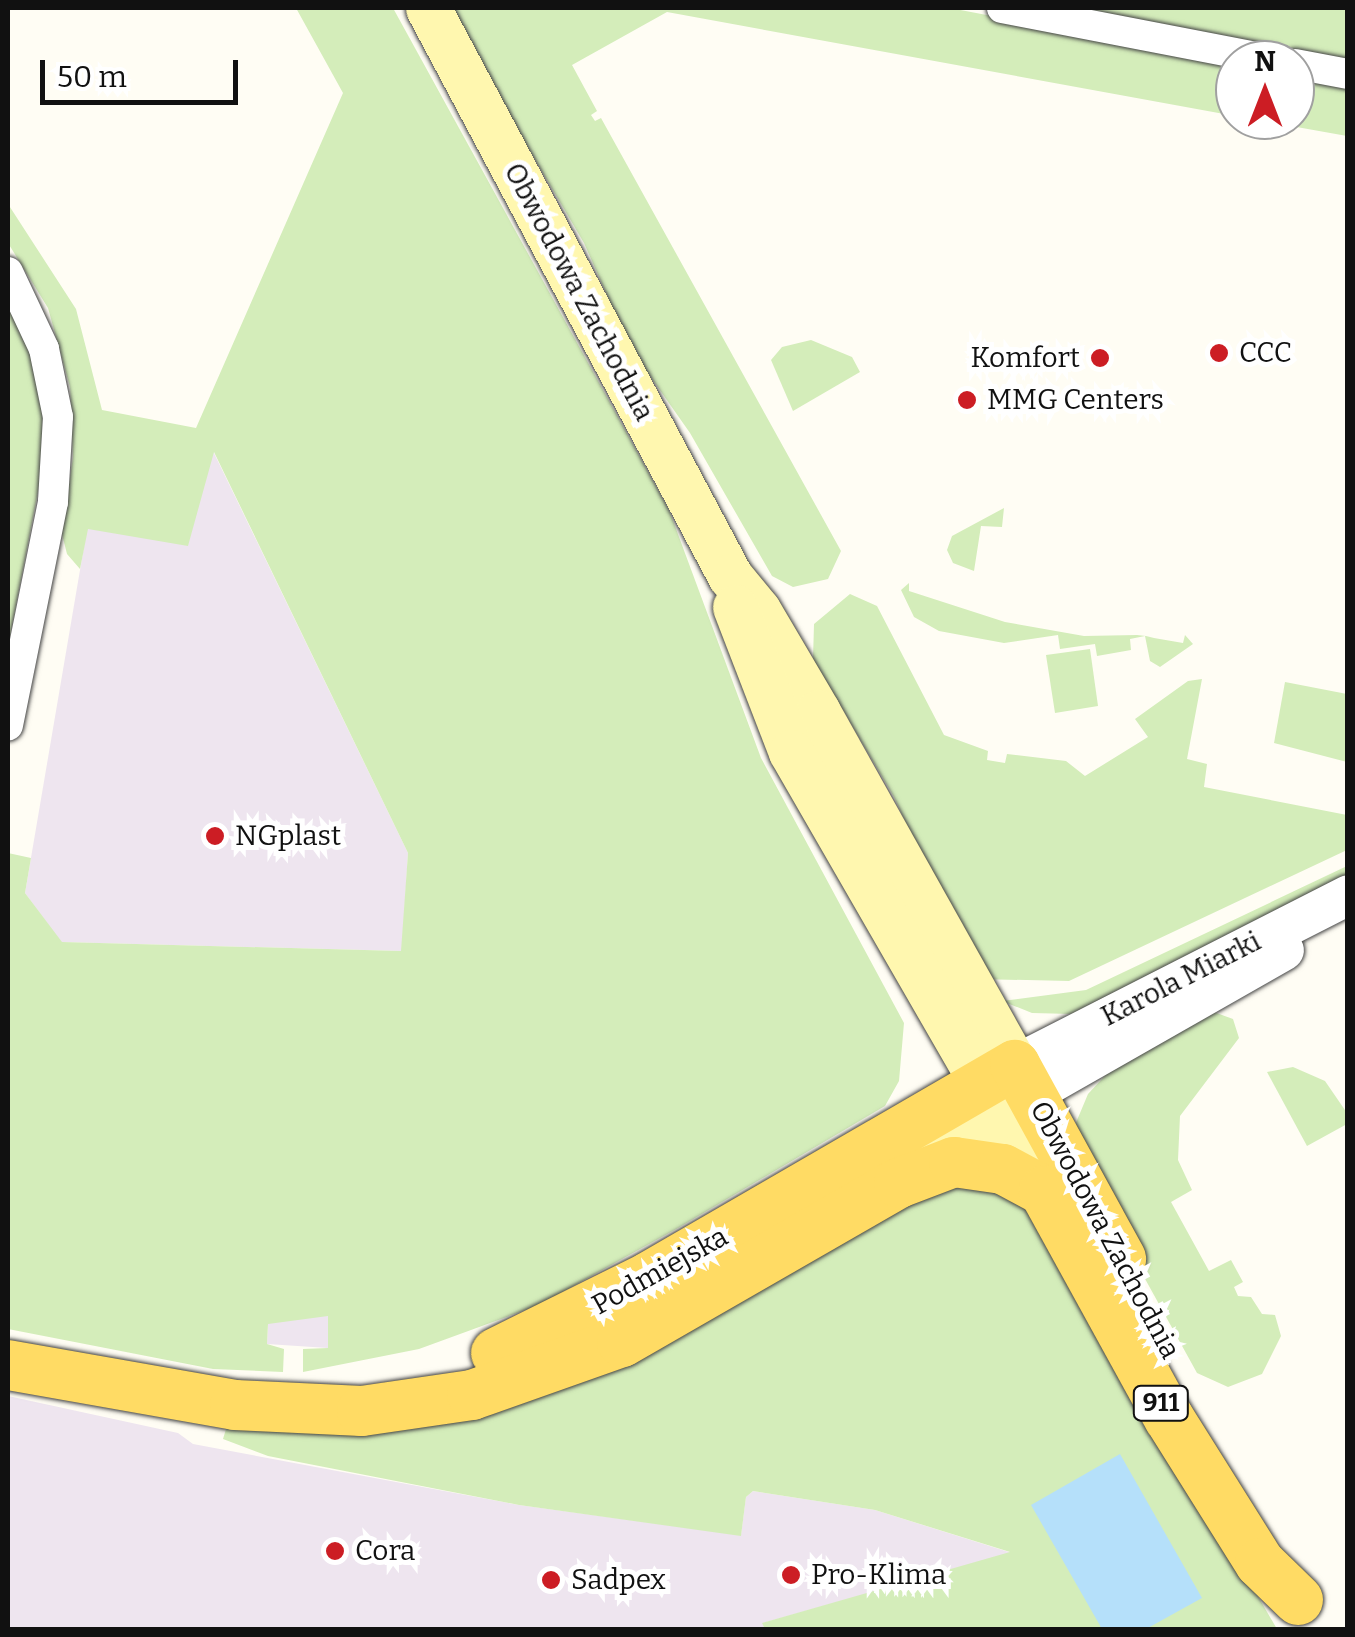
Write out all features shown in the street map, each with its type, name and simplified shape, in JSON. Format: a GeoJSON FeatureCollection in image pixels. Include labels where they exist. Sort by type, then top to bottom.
{"type":"FeatureCollection","features":[{"type":"Feature","properties":{"kind":"main road","name":"Obwodowa Zachodnia"},"geometry":{"type":"LineString","coordinates":[[428,8],[730,576],[758,610],[818,712],[972,990],[1044,1192],[1169,1418],[1260,1563],[1308,1615]]}},
{"type":"Feature","properties":{"kind":"main road","name":"Obwodowa Zachodnia"},"geometry":{"type":"LineString","coordinates":[[730,576],[753,664],[791,752],[1008,1088],[1282,1554],[1308,1615]]}},
{"type":"Feature","properties":{"kind":"main road"},"geometry":{"type":"LineString","coordinates":[[899,1183],[1008,1088]]}},
{"type":"Feature","properties":{"kind":"main road","name":"Podmiejska"},"geometry":{"type":"LineString","coordinates":[[314,1408],[466,1366],[561,1326],[1008,1088]]}},
{"type":"Feature","properties":{"kind":"main road","name":"Podmiejska"},"geometry":{"type":"LineString","coordinates":[[8,1364],[156,1395],[362,1412],[472,1395],[622,1342],[899,1183],[954,1162],[1003,1169],[1044,1192]]}},
{"type":"Feature","properties":{"kind":"street"},"geometry":{"type":"LineString","coordinates":[[1002,8],[1215,49]]}},
{"type":"Feature","properties":{"kind":"street"},"geometry":{"type":"LineString","coordinates":[[1315,68],[1348,74]]}},
{"type":"Feature","properties":{"kind":"street"},"geometry":{"type":"LineString","coordinates":[[8,272],[44,349],[58,417],[54,502],[8,726]]}},
{"type":"Feature","properties":{"kind":"street","name":"Karola Miarki"},"geometry":{"type":"LineString","coordinates":[[1008,1088],[1077,1032],[1348,895]]}},
{"type":"Feature","properties":{"kind":"street","name":"Karola Miarki"},"geometry":{"type":"LineString","coordinates":[[1008,1088],[1240,978],[1348,908]]}},
{"type":"Feature","properties":{"kind":"street"},"geometry":{"type":"LineString","coordinates":[[972,990],[1009,1021],[1077,1032]]}},
{"type":"Feature","properties":{"kind":"shaded area"},"geometry":{"type":"Polygon","coordinates":[[[213,451],[408,853],[402,951],[61,942],[25,893],[87,529],[213,451]]]}},
{"type":"Feature","properties":{"kind":"shaded area"},"geometry":{"type":"Polygon","coordinates":[[[328,1315],[328,1348],[267,1344],[268,1323],[328,1315]]]}},
{"type":"Feature","properties":{"kind":"shaded area"},"geometry":{"type":"Polygon","coordinates":[[[8,1396],[178,1433],[193,1444],[519,1505],[741,1535],[746,1497],[753,1491],[875,1510],[1012,1553],[763,1623],[765,1629],[8,1630],[8,1396]]]}},
{"type":"Feature","properties":{"kind":"green space"},"geometry":{"type":"Polygon","coordinates":[[[296,8],[393,8],[669,510],[761,758],[904,1023],[899,1081],[885,1106],[678,1228],[539,1305],[419,1349],[303,1372],[303,1349],[328,1348],[328,1316],[268,1324],[267,1344],[284,1349],[283,1372],[213,1369],[8,1329],[8,853],[31,858],[25,893],[62,942],[401,951],[408,853],[214,452],[188,546],[88,529],[80,569],[67,554],[62,534],[73,457],[70,387],[48,308],[8,243],[8,204],[76,309],[102,410],[196,428],[343,93],[296,8]]]}},
{"type":"Feature","properties":{"kind":"green space"},"geometry":{"type":"Polygon","coordinates":[[[446,8],[950,8],[1215,59],[1215,112],[667,12],[572,65],[597,111],[591,115],[595,121],[601,118],[841,551],[828,579],[793,587],[772,576],[690,433],[631,349],[584,243],[446,8]]]}},
{"type":"Feature","properties":{"kind":"green space"},"geometry":{"type":"Polygon","coordinates":[[[1061,8],[1347,8],[1347,62],[1315,56],[1315,40],[1230,40],[1061,8]]]}},
{"type":"Feature","properties":{"kind":"green space"},"geometry":{"type":"Polygon","coordinates":[[[1315,78],[1347,84],[1347,136],[1315,130],[1315,78]]]}},
{"type":"Feature","properties":{"kind":"green space"},"geometry":{"type":"Polygon","coordinates":[[[8,295],[29,345],[43,412],[40,481],[8,647],[8,295]]]}},
{"type":"Feature","properties":{"kind":"green space"},"geometry":{"type":"Polygon","coordinates":[[[811,340],[852,357],[860,372],[793,411],[771,360],[782,347],[811,340]]]}},
{"type":"Feature","properties":{"kind":"green space"},"geometry":{"type":"Polygon","coordinates":[[[1004,508],[1002,527],[981,526],[974,571],[953,563],[947,550],[952,536],[1004,508]]]}},
{"type":"Feature","properties":{"kind":"green space"},"geometry":{"type":"Polygon","coordinates":[[[909,583],[909,591],[1005,622],[1084,636],[1137,635],[1146,636],[1183,643],[1185,635],[1193,644],[1160,667],[1150,661],[1145,636],[1130,639],[1131,650],[1097,656],[1095,644],[1060,649],[1058,635],[1004,643],[939,631],[914,617],[901,590],[909,583]]]}},
{"type":"Feature","properties":{"kind":"green space"},"geometry":{"type":"Polygon","coordinates":[[[850,594],[877,606],[944,735],[988,751],[987,760],[1005,763],[1007,754],[1066,761],[1085,776],[1148,737],[1135,719],[1188,681],[1202,679],[1187,759],[1207,764],[1204,787],[1347,815],[1347,850],[1069,981],[978,979],[894,797],[813,659],[814,624],[850,594]]]}},
{"type":"Feature","properties":{"kind":"green space"},"geometry":{"type":"Polygon","coordinates":[[[1090,649],[1098,706],[1055,713],[1046,655],[1090,649]]]}},
{"type":"Feature","properties":{"kind":"green space"},"geometry":{"type":"Polygon","coordinates":[[[1285,682],[1347,694],[1347,762],[1274,743],[1285,682]]]}},
{"type":"Feature","properties":{"kind":"green space"},"geometry":{"type":"Polygon","coordinates":[[[1347,866],[1347,875],[1316,893],[1072,1014],[1032,1013],[1002,1001],[1086,990],[1347,866]]]}},
{"type":"Feature","properties":{"kind":"green space"},"geometry":{"type":"Polygon","coordinates":[[[1211,1011],[1233,1019],[1239,1038],[1180,1116],[1178,1160],[1192,1190],[1171,1202],[1209,1271],[1231,1260],[1243,1282],[1234,1287],[1238,1296],[1251,1297],[1262,1314],[1275,1315],[1281,1336],[1262,1374],[1228,1387],[1197,1373],[1080,1161],[1075,1125],[1088,1094],[1114,1066],[1211,1011]]]}},
{"type":"Feature","properties":{"kind":"green space"},"geometry":{"type":"Polygon","coordinates":[[[1293,1067],[1325,1081],[1347,1113],[1347,1124],[1307,1146],[1267,1072],[1293,1067]]]}},
{"type":"Feature","properties":{"kind":"green space"},"geometry":{"type":"Polygon","coordinates":[[[953,1184],[1002,1189],[1037,1217],[1277,1629],[765,1629],[762,1623],[1010,1552],[875,1510],[753,1491],[746,1497],[741,1536],[519,1505],[268,1456],[223,1439],[226,1429],[398,1424],[953,1184]]]}},
{"type":"Feature","properties":{"kind":"water"},"geometry":{"type":"Polygon","coordinates":[[[1120,1454],[1202,1598],[1146,1629],[1102,1629],[1031,1505],[1120,1454]]]}},
{"type":"Feature","properties":{"kind":"place","name":"CCC"},"geometry":{"type":"Point","coordinates":[1219,353]}},
{"type":"Feature","properties":{"kind":"place","name":"Komfort"},"geometry":{"type":"Point","coordinates":[1100,358]}},
{"type":"Feature","properties":{"kind":"place","name":"MMG Centers"},"geometry":{"type":"Point","coordinates":[967,400]}},
{"type":"Feature","properties":{"kind":"place","name":"NGplast"},"geometry":{"type":"Point","coordinates":[215,836]}},
{"type":"Feature","properties":{"kind":"place","name":"Cora"},"geometry":{"type":"Point","coordinates":[335,1551]}},
{"type":"Feature","properties":{"kind":"place","name":"Pro-Klima"},"geometry":{"type":"Point","coordinates":[791,1575]}},
{"type":"Feature","properties":{"kind":"place","name":"Sadpex"},"geometry":{"type":"Point","coordinates":[551,1580]}}]}
